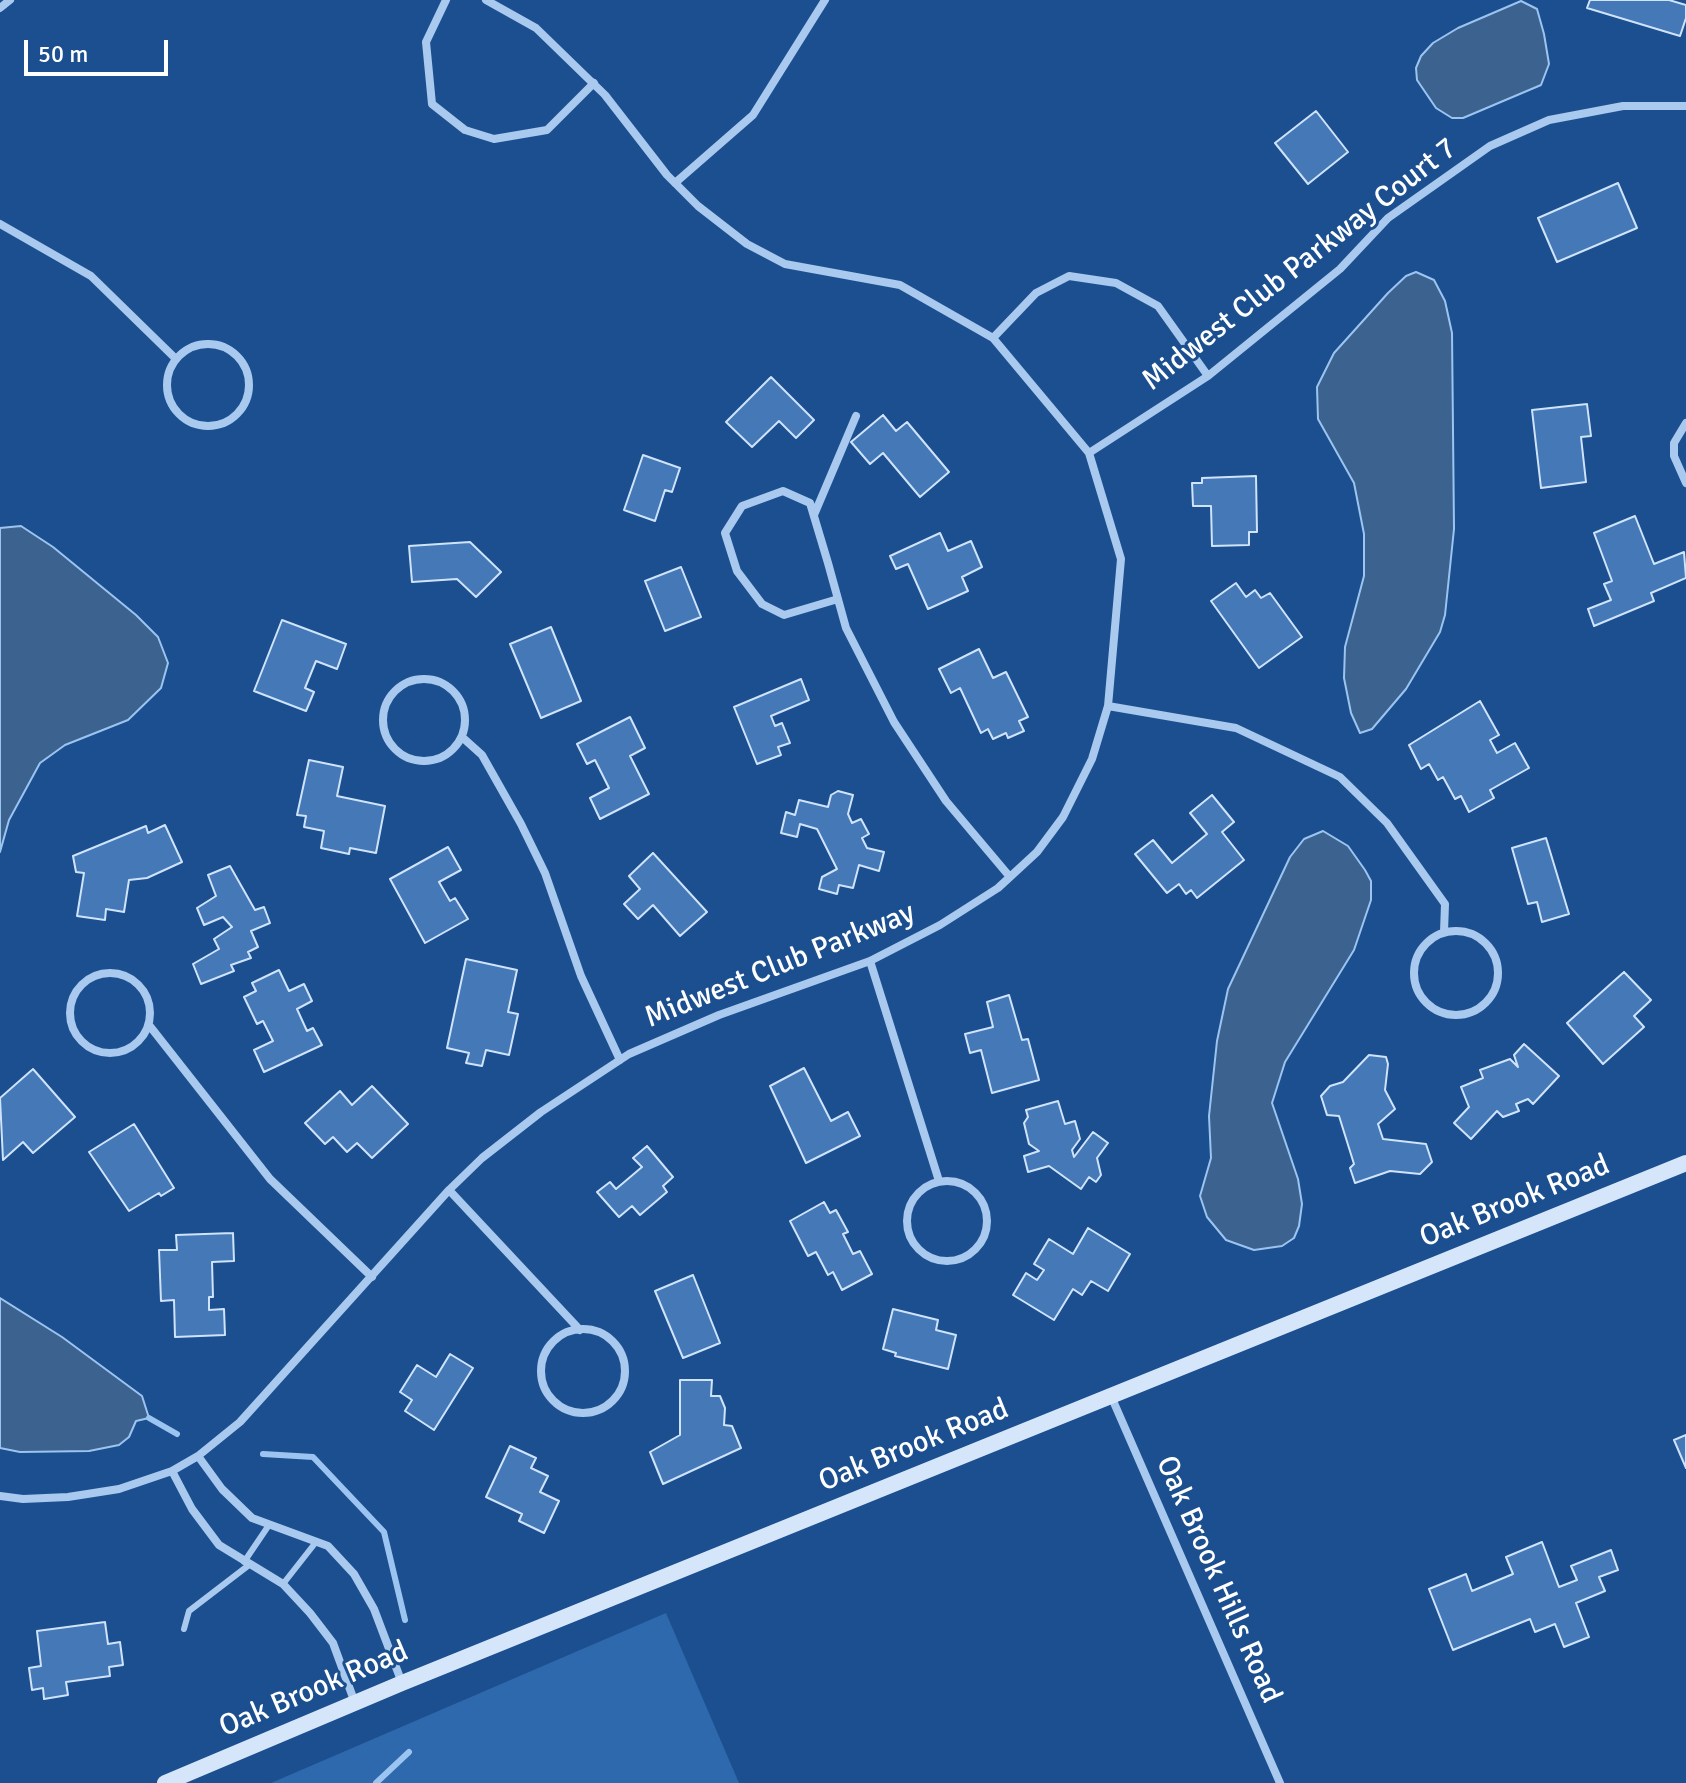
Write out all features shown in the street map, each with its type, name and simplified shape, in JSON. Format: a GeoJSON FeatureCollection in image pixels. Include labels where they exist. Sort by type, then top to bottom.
{"type":"FeatureCollection","features":[{"type":"Feature","properties":{"kind":"main road","name":"Oak Brook Road"},"geometry":{"type":"LineString","coordinates":[[165,1783],[402,1683],[1686,1163]]}},
{"type":"Feature","properties":{"kind":"street"},"geometry":{"type":"LineString","coordinates":[[0,8],[10,0]]}},
{"type":"Feature","properties":{"kind":"street"},"geometry":{"type":"LineString","coordinates":[[446,0],[426,42],[432,104],[465,130],[494,139],[547,130],[594,83]]}},
{"type":"Feature","properties":{"kind":"street","name":"Midwest Club Parkway"},"geometry":{"type":"LineString","coordinates":[[0,1496],[23,1499],[68,1497],[119,1489],[172,1471],[198,1456],[240,1422],[449,1190],[482,1158],[541,1112],[620,1060],[719,1015],[870,961],[940,925],[1010,877],[1037,852],[1072,804],[1092,759],[1108,706],[1121,559],[1089,453],[993,338],[900,285],[785,264],[747,244],[675,183],[594,83],[536,28],[486,0]]}},
{"type":"Feature","properties":{"kind":"street"},"geometry":{"type":"LineString","coordinates":[[675,183],[753,115],[825,0]]}},
{"type":"Feature","properties":{"kind":"street","name":"Midwest Club Parkway Court 7"},"geometry":{"type":"LineString","coordinates":[[1089,453],[1208,376],[1340,269],[1388,218],[1490,146],[1549,120],[1623,106],[1686,106]]}},
{"type":"Feature","properties":{"kind":"street"},"geometry":{"type":"LineString","coordinates":[[0,224],[91,276],[176,359]]}},
{"type":"Feature","properties":{"kind":"street"},"geometry":{"type":"LineString","coordinates":[[993,338],[1036,293],[1069,276],[1116,283],[1158,306],[1208,376]]}},
{"type":"Feature","properties":{"kind":"street"},"geometry":{"type":"LineString","coordinates":[[198,345],[224,347],[235,354],[248,376],[249,389],[239,412],[228,421],[200,425],[177,411],[167,385],[176,359],[198,345]]}},
{"type":"Feature","properties":{"kind":"street"},"geometry":{"type":"LineString","coordinates":[[813,515],[856,416]]}},
{"type":"Feature","properties":{"kind":"street"},"geometry":{"type":"LineString","coordinates":[[1686,423],[1674,443],[1674,456],[1686,483]]}},
{"type":"Feature","properties":{"kind":"street"},"geometry":{"type":"LineString","coordinates":[[838,599],[784,615],[762,604],[737,571],[725,533],[742,506],[783,491],[810,503],[813,515],[838,599],[846,628],[894,722],[946,801],[1010,877]]}},
{"type":"Feature","properties":{"kind":"street"},"geometry":{"type":"LineString","coordinates":[[423,679],[449,687],[464,709],[462,737],[444,756],[431,760],[405,756],[387,737],[383,725],[389,699],[409,682],[423,679]]}},
{"type":"Feature","properties":{"kind":"street"},"geometry":{"type":"LineString","coordinates":[[1108,706],[1236,728],[1340,777],[1387,823],[1445,904],[1444,932]]}},
{"type":"Feature","properties":{"kind":"street"},"geometry":{"type":"LineString","coordinates":[[462,737],[482,755],[545,873],[581,976],[620,1060]]}},
{"type":"Feature","properties":{"kind":"street"},"geometry":{"type":"LineString","coordinates":[[1444,932],[1473,933],[1485,941],[1498,967],[1492,995],[1470,1013],[1443,1013],[1423,1000],[1417,990],[1414,966],[1417,955],[1424,945],[1444,932]]}},
{"type":"Feature","properties":{"kind":"street"},"geometry":{"type":"LineString","coordinates":[[870,961],[939,1181]]}},
{"type":"Feature","properties":{"kind":"street"},"geometry":{"type":"LineString","coordinates":[[149,1025],[133,1047],[121,1052],[94,1050],[74,1032],[70,1005],[75,992],[96,975],[123,975],[143,989],[149,1000],[149,1025],[270,1179],[372,1277]]}},
{"type":"Feature","properties":{"kind":"street"},"geometry":{"type":"LineString","coordinates":[[939,1181],[966,1185],[984,1205],[988,1219],[980,1245],[957,1261],[932,1259],[912,1242],[907,1230],[906,1218],[917,1194],[939,1181]]}},
{"type":"Feature","properties":{"kind":"street"},"geometry":{"type":"LineString","coordinates":[[449,1190],[580,1330],[604,1335],[620,1353],[624,1377],[614,1399],[604,1407],[579,1413],[554,1402],[541,1378],[546,1351],[566,1333],[580,1330]]}},
{"type":"Feature","properties":{"kind":"street","name":"Oak Brook Hills Road"},"geometry":{"type":"LineString","coordinates":[[1111,1396],[1280,1783]]}},
{"type":"Feature","properties":{"kind":"street"},"geometry":{"type":"LineString","coordinates":[[198,1456],[252,1518],[328,1546],[354,1574],[374,1609],[402,1683]]}},
{"type":"Feature","properties":{"kind":"street"},"geometry":{"type":"LineString","coordinates":[[172,1471],[192,1509],[219,1545],[283,1584],[333,1643],[355,1703]]}},
{"type":"Feature","properties":{"kind":"lane"},"geometry":{"type":"LineString","coordinates":[[184,1629],[189,1611],[246,1564],[269,1525]]}},
{"type":"Feature","properties":{"kind":"lane"},"geometry":{"type":"LineString","coordinates":[[283,1584],[316,1542]]}},
{"type":"Feature","properties":{"kind":"shaded area"},"geometry":{"type":"Polygon","coordinates":[[[1521,1],[1537,9],[1544,34],[1549,64],[1541,85],[1463,118],[1452,118],[1436,108],[1417,80],[1416,68],[1421,56],[1433,43],[1458,28],[1521,1]]]}},
{"type":"Feature","properties":{"kind":"shaded area"},"geometry":{"type":"Polygon","coordinates":[[[1416,272],[1434,280],[1445,301],[1452,333],[1454,529],[1445,615],[1440,632],[1406,689],[1372,729],[1360,733],[1351,713],[1344,678],[1345,647],[1364,576],[1364,534],[1354,483],[1318,419],[1317,387],[1334,353],[1388,293],[1406,276],[1416,272]]]}},
{"type":"Feature","properties":{"kind":"shaded area"},"geometry":{"type":"Polygon","coordinates":[[[21,526],[53,547],[136,615],[158,637],[168,663],[161,688],[128,720],[65,745],[40,763],[9,820],[0,852],[0,528],[21,526]]]}},
{"type":"Feature","properties":{"kind":"shaded area"},"geometry":{"type":"Polygon","coordinates":[[[1323,831],[1348,846],[1365,870],[1371,881],[1371,900],[1354,950],[1285,1062],[1272,1103],[1298,1179],[1302,1204],[1299,1226],[1294,1238],[1282,1246],[1254,1250],[1226,1240],[1207,1217],[1200,1196],[1211,1158],[1209,1116],[1217,1041],[1228,989],[1290,857],[1304,839],[1323,831]]]}},
{"type":"Feature","properties":{"kind":"shaded area"},"geometry":{"type":"Polygon","coordinates":[[[0,1298],[62,1337],[142,1396],[149,1418],[136,1421],[129,1437],[119,1445],[89,1451],[20,1452],[0,1448],[0,1298]]]}},
{"type":"Feature","properties":{"kind":"shaded area"},"geometry":{"type":"Polygon","coordinates":[[[666,1613],[739,1783],[271,1783],[666,1613]]]}},
{"type":"Feature","properties":{"kind":"building"},"geometry":{"type":"Polygon","coordinates":[[[1590,0],[1669,0],[1686,5],[1686,18],[1680,36],[1587,8],[1590,0]]]}},
{"type":"Feature","properties":{"kind":"building"},"geometry":{"type":"Polygon","coordinates":[[[1316,111],[1348,152],[1308,184],[1275,143],[1316,111]]]}},
{"type":"Feature","properties":{"kind":"building"},"geometry":{"type":"Polygon","coordinates":[[[1618,183],[1637,228],[1557,262],[1538,218],[1618,183]]]}},
{"type":"Feature","properties":{"kind":"building"},"geometry":{"type":"Polygon","coordinates":[[[771,377],[814,420],[796,438],[779,421],[752,447],[726,422],[771,377]]]}},
{"type":"Feature","properties":{"kind":"building"},"geometry":{"type":"Polygon","coordinates":[[[1587,404],[1591,436],[1581,437],[1586,482],[1541,488],[1532,410],[1587,404]]]}},
{"type":"Feature","properties":{"kind":"building"},"geometry":{"type":"Polygon","coordinates":[[[883,415],[896,431],[907,422],[949,472],[920,497],[883,453],[870,464],[851,442],[883,415]]]}},
{"type":"Feature","properties":{"kind":"building"},"geometry":{"type":"Polygon","coordinates":[[[643,455],[680,468],[672,492],[665,490],[655,521],[624,510],[643,455]]]}},
{"type":"Feature","properties":{"kind":"building"},"geometry":{"type":"Polygon","coordinates":[[[1256,476],[1257,532],[1249,532],[1249,545],[1212,546],[1211,506],[1193,506],[1192,483],[1202,483],[1202,478],[1256,476]]]}},
{"type":"Feature","properties":{"kind":"building"},"geometry":{"type":"Polygon","coordinates":[[[1635,516],[1654,564],[1684,552],[1686,578],[1651,593],[1654,601],[1594,626],[1588,609],[1611,600],[1604,584],[1612,581],[1594,533],[1635,516]]]}},
{"type":"Feature","properties":{"kind":"building"},"geometry":{"type":"Polygon","coordinates":[[[940,533],[948,551],[971,541],[982,567],[962,577],[968,591],[928,609],[908,564],[896,569],[890,556],[940,533]]]}},
{"type":"Feature","properties":{"kind":"building"},"geometry":{"type":"Polygon","coordinates":[[[470,542],[501,572],[476,597],[457,579],[412,582],[409,546],[470,542]]]}},
{"type":"Feature","properties":{"kind":"building"},"geometry":{"type":"Polygon","coordinates":[[[681,567],[701,617],[665,631],[645,581],[681,567]]]}},
{"type":"Feature","properties":{"kind":"building"},"geometry":{"type":"Polygon","coordinates":[[[1236,583],[1246,597],[1255,590],[1261,598],[1270,593],[1302,637],[1259,668],[1211,601],[1236,583]]]}},
{"type":"Feature","properties":{"kind":"building"},"geometry":{"type":"Polygon","coordinates":[[[282,620],[346,644],[337,669],[316,661],[305,688],[314,692],[306,711],[254,691],[282,620]]]}},
{"type":"Feature","properties":{"kind":"building"},"geometry":{"type":"Polygon","coordinates":[[[551,627],[581,701],[541,718],[510,644],[551,627]]]}},
{"type":"Feature","properties":{"kind":"building"},"geometry":{"type":"Polygon","coordinates":[[[979,649],[993,678],[1006,672],[1028,717],[1019,721],[1024,731],[1008,738],[1006,733],[993,739],[988,729],[981,733],[960,688],[951,693],[939,669],[979,649]]]}},
{"type":"Feature","properties":{"kind":"building"},"geometry":{"type":"Polygon","coordinates":[[[801,679],[809,700],[771,716],[775,726],[782,723],[790,743],[778,747],[781,755],[757,764],[734,707],[801,679]]]}},
{"type":"Feature","properties":{"kind":"building"},"geometry":{"type":"Polygon","coordinates":[[[1480,701],[1499,735],[1490,740],[1497,753],[1515,743],[1529,768],[1490,790],[1494,798],[1469,812],[1461,796],[1455,799],[1443,777],[1438,780],[1429,764],[1421,769],[1409,745],[1480,701]]]}},
{"type":"Feature","properties":{"kind":"building"},"geometry":{"type":"Polygon","coordinates":[[[630,717],[645,748],[630,756],[649,794],[600,819],[590,798],[609,788],[595,760],[587,764],[577,744],[630,717]]]}},
{"type":"Feature","properties":{"kind":"building"},"geometry":{"type":"Polygon","coordinates":[[[309,760],[343,767],[337,796],[385,806],[376,853],[350,848],[349,854],[321,848],[324,831],[304,827],[306,816],[297,815],[309,760]]]}},
{"type":"Feature","properties":{"kind":"building"},"geometry":{"type":"Polygon","coordinates":[[[838,791],[853,795],[848,814],[852,823],[861,819],[869,834],[862,838],[867,848],[884,852],[879,871],[859,865],[853,888],[839,885],[837,894],[819,889],[822,877],[837,869],[817,829],[800,824],[797,837],[781,833],[786,812],[795,815],[799,800],[828,807],[831,795],[838,791]]]}},
{"type":"Feature","properties":{"kind":"building"},"geometry":{"type":"Polygon","coordinates":[[[1212,795],[1234,822],[1222,832],[1244,860],[1197,898],[1191,890],[1186,894],[1179,884],[1167,893],[1135,854],[1153,840],[1172,863],[1207,834],[1190,813],[1212,795]]]}},
{"type":"Feature","properties":{"kind":"building"},"geometry":{"type":"Polygon","coordinates":[[[165,825],[182,862],[147,878],[129,880],[124,912],[106,909],[105,920],[77,916],[84,873],[76,872],[73,856],[146,826],[148,833],[165,825]]]}},
{"type":"Feature","properties":{"kind":"building"},"geometry":{"type":"Polygon","coordinates":[[[1546,838],[1569,914],[1542,922],[1537,902],[1528,904],[1512,848],[1546,838]]]}},
{"type":"Feature","properties":{"kind":"building"},"geometry":{"type":"Polygon","coordinates":[[[448,847],[461,870],[439,882],[450,901],[455,898],[468,919],[425,943],[390,879],[448,847]]]}},
{"type":"Feature","properties":{"kind":"building"},"geometry":{"type":"Polygon","coordinates":[[[653,853],[707,912],[680,936],[653,905],[638,919],[624,904],[640,889],[629,876],[653,853]]]}},
{"type":"Feature","properties":{"kind":"building"},"geometry":{"type":"Polygon","coordinates":[[[230,866],[255,910],[264,907],[270,923],[251,931],[258,947],[248,952],[251,958],[231,965],[234,971],[201,984],[193,964],[219,949],[214,939],[232,927],[223,917],[204,925],[197,908],[216,896],[208,875],[230,866]]]}},
{"type":"Feature","properties":{"kind":"building"},"geometry":{"type":"Polygon","coordinates":[[[466,959],[517,970],[508,1012],[518,1014],[509,1055],[486,1050],[482,1066],[466,1063],[469,1053],[447,1048],[466,959]]]}},
{"type":"Feature","properties":{"kind":"building"},"geometry":{"type":"Polygon","coordinates":[[[279,970],[289,991],[304,984],[312,1001],[297,1009],[307,1031],[313,1028],[322,1045],[264,1072],[254,1050],[273,1041],[263,1021],[257,1024],[244,997],[256,991],[252,983],[279,970]]]}},
{"type":"Feature","properties":{"kind":"building"},"geometry":{"type":"Polygon","coordinates":[[[1624,972],[1651,1000],[1634,1016],[1644,1027],[1603,1064],[1567,1023],[1624,972]]]}},
{"type":"Feature","properties":{"kind":"building"},"geometry":{"type":"Polygon","coordinates":[[[1009,995],[1022,1040],[1028,1039],[1039,1080],[992,1093],[981,1050],[970,1053],[965,1034],[993,1027],[987,1002],[1009,995]]]}},
{"type":"Feature","properties":{"kind":"building"},"geometry":{"type":"Polygon","coordinates":[[[1524,1044],[1559,1076],[1533,1104],[1528,1099],[1516,1104],[1519,1111],[1503,1117],[1497,1111],[1471,1139],[1454,1123],[1469,1107],[1461,1087],[1483,1078],[1480,1070],[1510,1059],[1518,1067],[1514,1055],[1524,1044]]]}},
{"type":"Feature","properties":{"kind":"building"},"geometry":{"type":"Polygon","coordinates":[[[1369,1055],[1386,1057],[1388,1064],[1385,1090],[1395,1109],[1378,1124],[1383,1139],[1426,1144],[1432,1162],[1420,1174],[1390,1171],[1355,1183],[1350,1168],[1354,1164],[1339,1116],[1327,1115],[1321,1096],[1330,1086],[1343,1082],[1369,1055]]]}},
{"type":"Feature","properties":{"kind":"building"},"geometry":{"type":"Polygon","coordinates":[[[804,1068],[831,1121],[848,1112],[860,1136],[806,1163],[770,1086],[804,1068]]]}},
{"type":"Feature","properties":{"kind":"building"},"geometry":{"type":"Polygon","coordinates":[[[33,1069],[75,1117],[33,1153],[23,1142],[3,1160],[0,1098],[33,1069]]]}},
{"type":"Feature","properties":{"kind":"building"},"geometry":{"type":"Polygon","coordinates":[[[372,1086],[408,1124],[372,1158],[357,1143],[347,1152],[333,1137],[325,1144],[305,1123],[340,1091],[352,1105],[372,1086]]]}},
{"type":"Feature","properties":{"kind":"building"},"geometry":{"type":"Polygon","coordinates":[[[1058,1101],[1065,1124],[1075,1121],[1080,1139],[1072,1150],[1074,1157],[1093,1132],[1108,1143],[1097,1158],[1101,1175],[1096,1182],[1089,1177],[1081,1189],[1049,1166],[1028,1172],[1024,1156],[1039,1151],[1029,1144],[1024,1123],[1028,1117],[1026,1110],[1058,1101]]]}},
{"type":"Feature","properties":{"kind":"building"},"geometry":{"type":"Polygon","coordinates":[[[134,1124],[174,1188],[129,1211],[89,1152],[134,1124]]]}},
{"type":"Feature","properties":{"kind":"building"},"geometry":{"type":"Polygon","coordinates":[[[647,1146],[673,1177],[663,1186],[667,1192],[640,1215],[632,1206],[619,1217],[597,1192],[610,1182],[616,1189],[642,1167],[633,1158],[647,1146]]]}},
{"type":"Feature","properties":{"kind":"building"},"geometry":{"type":"Polygon","coordinates":[[[824,1202],[830,1213],[836,1210],[848,1232],[843,1234],[853,1254],[860,1251],[872,1274],[842,1290],[833,1272],[828,1275],[816,1252],[808,1256],[790,1221],[824,1202]]]}},
{"type":"Feature","properties":{"kind":"building"},"geometry":{"type":"Polygon","coordinates":[[[1088,1228],[1130,1254],[1108,1291],[1091,1281],[1082,1295],[1073,1289],[1054,1320],[1013,1295],[1026,1273],[1037,1280],[1044,1270],[1034,1264],[1049,1239],[1073,1254],[1088,1228]]]}},
{"type":"Feature","properties":{"kind":"building"},"geometry":{"type":"Polygon","coordinates":[[[233,1233],[234,1261],[212,1262],[213,1297],[209,1297],[209,1310],[224,1309],[225,1335],[175,1337],[174,1300],[161,1301],[159,1250],[177,1250],[176,1235],[233,1233]]]}},
{"type":"Feature","properties":{"kind":"building"},"geometry":{"type":"Polygon","coordinates":[[[693,1275],[720,1343],[683,1358],[655,1291],[693,1275]]]}},
{"type":"Feature","properties":{"kind":"building"},"geometry":{"type":"Polygon","coordinates":[[[893,1309],[938,1320],[936,1330],[956,1335],[948,1369],[895,1356],[896,1353],[883,1349],[893,1309]]]}},
{"type":"Feature","properties":{"kind":"building"},"geometry":{"type":"Polygon","coordinates":[[[450,1354],[473,1368],[434,1430],[405,1411],[412,1400],[400,1392],[417,1365],[436,1377],[450,1354]]]}},
{"type":"Feature","properties":{"kind":"building"},"geometry":{"type":"Polygon","coordinates":[[[680,1380],[712,1380],[711,1396],[720,1396],[725,1408],[724,1425],[732,1426],[741,1448],[663,1484],[650,1452],[680,1435],[680,1380]]]}},
{"type":"Feature","properties":{"kind":"building"},"geometry":{"type":"Polygon","coordinates":[[[1686,1435],[1686,1468],[1674,1440],[1686,1435]]]}},
{"type":"Feature","properties":{"kind":"building"},"geometry":{"type":"Polygon","coordinates":[[[510,1446],[536,1458],[531,1468],[548,1476],[540,1492],[559,1501],[544,1533],[519,1521],[522,1514],[486,1497],[510,1446]]]}},
{"type":"Feature","properties":{"kind":"building"},"geometry":{"type":"Polygon","coordinates":[[[1542,1542],[1559,1587],[1577,1580],[1571,1566],[1611,1550],[1618,1570],[1599,1577],[1605,1591],[1576,1603],[1589,1637],[1564,1647],[1555,1624],[1535,1632],[1530,1619],[1453,1650],[1429,1589],[1466,1574],[1472,1591],[1513,1574],[1506,1557],[1542,1542]]]}},
{"type":"Feature","properties":{"kind":"building"},"geometry":{"type":"Polygon","coordinates":[[[105,1622],[108,1644],[120,1642],[123,1665],[109,1667],[110,1676],[66,1682],[68,1695],[44,1699],[43,1688],[32,1690],[29,1668],[41,1666],[37,1631],[105,1622]]]}},
{"type":"Feature","properties":{"kind":"waterway"},"geometry":{"type":"LineString","coordinates":[[149,1418],[177,1434]]}},
{"type":"Feature","properties":{"kind":"waterway"},"geometry":{"type":"LineString","coordinates":[[263,1454],[313,1457],[384,1532],[405,1620]]}},
{"type":"Feature","properties":{"kind":"waterway"},"geometry":{"type":"LineString","coordinates":[[376,1783],[409,1752]]}}]}
